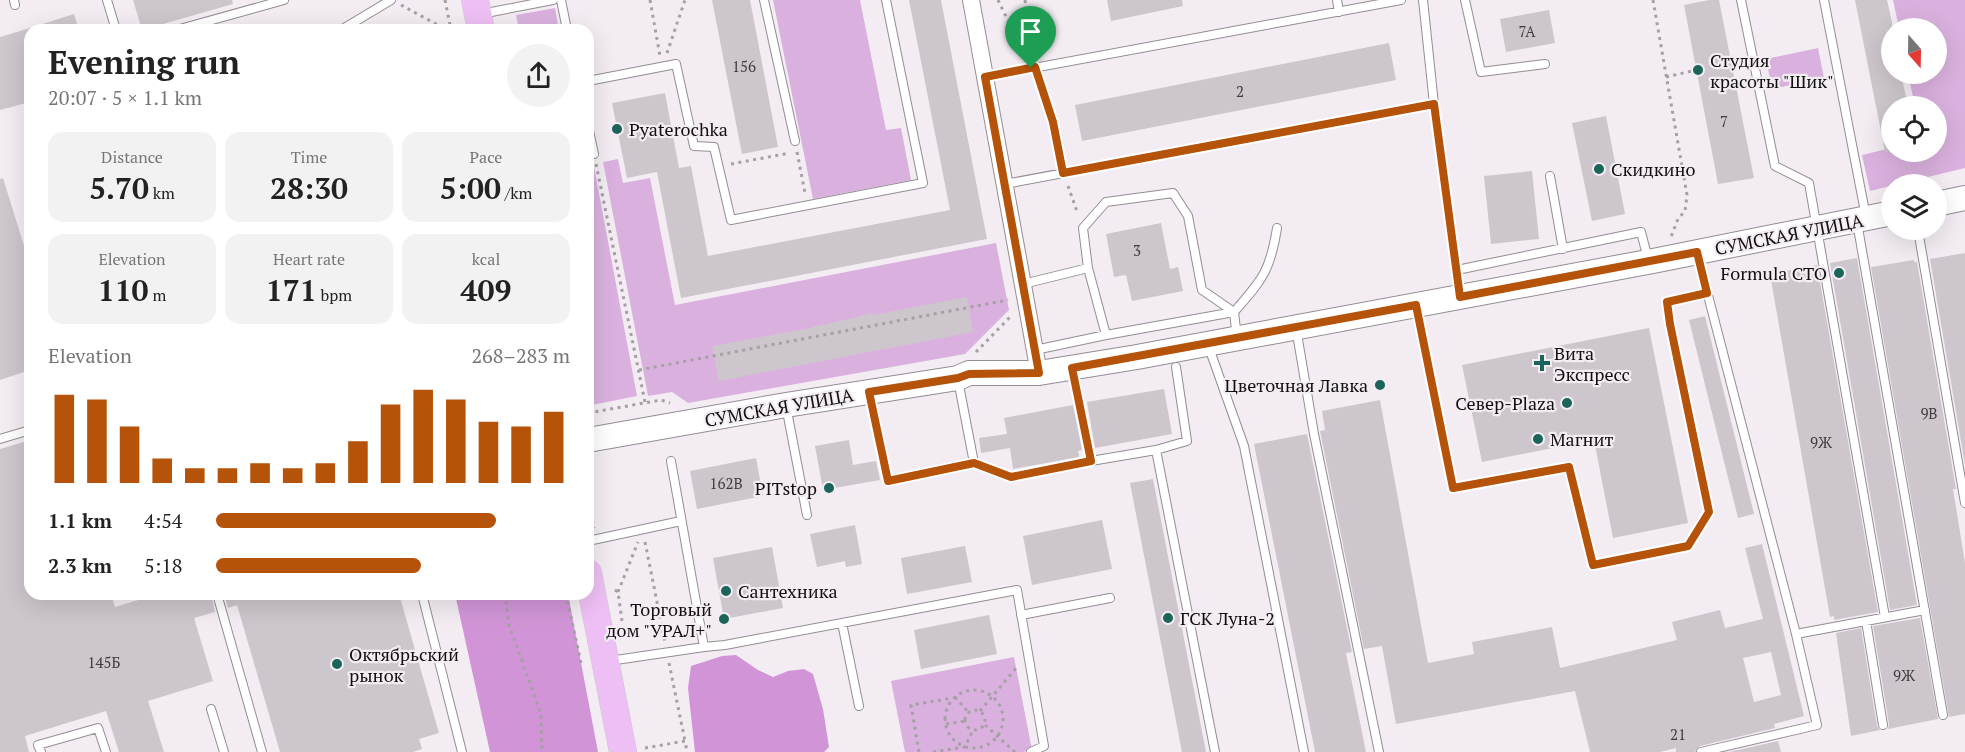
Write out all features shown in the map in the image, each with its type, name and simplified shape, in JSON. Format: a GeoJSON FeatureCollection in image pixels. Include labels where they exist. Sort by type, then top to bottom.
{"type":"FeatureCollection","features":[{"type":"Feature","properties":{"kind":"main road"},"geometry":{"type":"LineString","coordinates":[[593,600],[605,662],[632,751]]}},
{"type":"Feature","properties":{"kind":"street"},"geometry":{"type":"LineString","coordinates":[[971,0],[1037,361]]}},
{"type":"Feature","properties":{"kind":"street"},"geometry":{"type":"LineString","coordinates":[[1947,202],[1965,198]]}},
{"type":"Feature","properties":{"kind":"street","name":"СУМСКАЯ УЛИЦА"},"geometry":{"type":"LineString","coordinates":[[594,439],[958,378],[1037,361],[1072,368],[1648,262],[1881,215]]}},
{"type":"Feature","properties":{"kind":"lane"},"geometry":{"type":"LineString","coordinates":[[107,0],[114,24]]}},
{"type":"Feature","properties":{"kind":"lane"},"geometry":{"type":"LineString","coordinates":[[198,24],[284,0]]}},
{"type":"Feature","properties":{"kind":"lane"},"geometry":{"type":"LineString","coordinates":[[478,15],[553,0]]}},
{"type":"Feature","properties":{"kind":"lane"},"geometry":{"type":"LineString","coordinates":[[561,0],[566,24]]}},
{"type":"Feature","properties":{"kind":"lane"},"geometry":{"type":"LineString","coordinates":[[764,0],[795,141]]}},
{"type":"Feature","properties":{"kind":"lane"},"geometry":{"type":"LineString","coordinates":[[594,80],[676,64],[694,146],[714,147],[731,220],[923,183],[886,0]]}},
{"type":"Feature","properties":{"kind":"lane"},"geometry":{"type":"LineString","coordinates":[[1337,0],[1339,12]]}},
{"type":"Feature","properties":{"kind":"lane"},"geometry":{"type":"LineString","coordinates":[[985,77],[1401,0]]}},
{"type":"Feature","properties":{"kind":"lane"},"geometry":{"type":"LineString","coordinates":[[1423,0],[1434,104],[1460,297]]}},
{"type":"Feature","properties":{"kind":"lane"},"geometry":{"type":"LineString","coordinates":[[1465,0],[1481,72],[1545,64]]}},
{"type":"Feature","properties":{"kind":"lane"},"geometry":{"type":"LineString","coordinates":[[1741,0],[1775,166],[1809,183],[1886,617]]}},
{"type":"Feature","properties":{"kind":"lane"},"geometry":{"type":"LineString","coordinates":[[1824,0],[1943,715]]}},
{"type":"Feature","properties":{"kind":"lane"},"geometry":{"type":"LineString","coordinates":[[353,24],[395,2]]}},
{"type":"Feature","properties":{"kind":"lane"},"geometry":{"type":"LineString","coordinates":[[1005,184],[1434,104]]}},
{"type":"Feature","properties":{"kind":"lane"},"geometry":{"type":"LineString","coordinates":[[1053,122],[1063,173]]}},
{"type":"Feature","properties":{"kind":"lane"},"geometry":{"type":"LineString","coordinates":[[1550,176],[1563,249]]}},
{"type":"Feature","properties":{"kind":"lane"},"geometry":{"type":"LineString","coordinates":[[1106,334],[1088,268],[1083,228],[1106,202],[1173,193],[1188,216],[1202,290],[1234,312],[1237,338]]}},
{"type":"Feature","properties":{"kind":"lane"},"geometry":{"type":"LineString","coordinates":[[1037,361],[1106,334],[1234,312],[1262,280],[1271,260],[1277,228]]}},
{"type":"Feature","properties":{"kind":"lane"},"geometry":{"type":"LineString","coordinates":[[1457,270],[1641,232],[1648,262]]}},
{"type":"Feature","properties":{"kind":"lane"},"geometry":{"type":"LineString","coordinates":[[1920,240],[1965,503]]}},
{"type":"Feature","properties":{"kind":"lane"},"geometry":{"type":"LineString","coordinates":[[1697,252],[1796,634],[1817,725],[1701,752]]}},
{"type":"Feature","properties":{"kind":"lane"},"geometry":{"type":"LineString","coordinates":[[1023,284],[1088,268]]}},
{"type":"Feature","properties":{"kind":"lane"},"geometry":{"type":"LineString","coordinates":[[1416,305],[1453,488],[1569,467],[1593,565],[1688,546],[1709,512],[1667,302],[1707,293]]}},
{"type":"Feature","properties":{"kind":"lane"},"geometry":{"type":"LineString","coordinates":[[1296,328],[1314,434],[1379,752]]}},
{"type":"Feature","properties":{"kind":"lane"},"geometry":{"type":"LineString","coordinates":[[1207,344],[1244,446],[1304,752]]}},
{"type":"Feature","properties":{"kind":"lane"},"geometry":{"type":"LineString","coordinates":[[869,392],[888,481],[974,463],[1011,477],[1156,450],[1187,441],[1176,367]]}},
{"type":"Feature","properties":{"kind":"lane"},"geometry":{"type":"LineString","coordinates":[[1072,368],[1091,461]]}},
{"type":"Feature","properties":{"kind":"lane"},"geometry":{"type":"LineString","coordinates":[[958,378],[974,463]]}},
{"type":"Feature","properties":{"kind":"lane"},"geometry":{"type":"LineString","coordinates":[[786,405],[807,515]]}},
{"type":"Feature","properties":{"kind":"lane"},"geometry":{"type":"LineString","coordinates":[[0,439],[24,432]]}},
{"type":"Feature","properties":{"kind":"lane"},"geometry":{"type":"LineString","coordinates":[[1156,450],[1215,752]]}},
{"type":"Feature","properties":{"kind":"lane"},"geometry":{"type":"LineString","coordinates":[[671,461],[704,647]]}},
{"type":"Feature","properties":{"kind":"lane"},"geometry":{"type":"LineString","coordinates":[[594,540],[681,521]]}},
{"type":"Feature","properties":{"kind":"lane"},"geometry":{"type":"LineString","coordinates":[[605,662],[725,645],[1017,590],[1044,746],[1031,752]]}},
{"type":"Feature","properties":{"kind":"lane"},"geometry":{"type":"LineString","coordinates":[[1021,615],[1110,598]]}},
{"type":"Feature","properties":{"kind":"lane"},"geometry":{"type":"LineString","coordinates":[[219,600],[262,752]]}},
{"type":"Feature","properties":{"kind":"lane"},"geometry":{"type":"LineString","coordinates":[[424,600],[462,752]]}},
{"type":"Feature","properties":{"kind":"lane"},"geometry":{"type":"LineString","coordinates":[[1796,634],[1925,610]]}},
{"type":"Feature","properties":{"kind":"lane"},"geometry":{"type":"LineString","coordinates":[[1866,621],[1883,724]]}},
{"type":"Feature","properties":{"kind":"lane"},"geometry":{"type":"LineString","coordinates":[[842,623],[859,706]]}},
{"type":"Feature","properties":{"kind":"lane"},"geometry":{"type":"LineString","coordinates":[[211,709],[224,752]]}},
{"type":"Feature","properties":{"kind":"lane"},"geometry":{"type":"LineString","coordinates":[[41,752],[39,745],[98,728],[106,752]]}},
{"type":"Feature","properties":{"kind":"path"},"geometry":{"type":"LineString","coordinates":[[446,0],[448,24]]}},
{"type":"Feature","properties":{"kind":"path"},"geometry":{"type":"LineString","coordinates":[[650,0],[662,66]]}},
{"type":"Feature","properties":{"kind":"path"},"geometry":{"type":"LineString","coordinates":[[662,66],[685,0]]}},
{"type":"Feature","properties":{"kind":"path"},"geometry":{"type":"LineString","coordinates":[[998,0],[1033,68],[1053,122]]}},
{"type":"Feature","properties":{"kind":"path"},"geometry":{"type":"LineString","coordinates":[[1025,0],[1033,68]]}},
{"type":"Feature","properties":{"kind":"path"},"geometry":{"type":"LineString","coordinates":[[1653,0],[1687,195],[1685,211],[1678,219],[1671,238]]}},
{"type":"Feature","properties":{"kind":"path"},"geometry":{"type":"LineString","coordinates":[[395,2],[437,24]]}},
{"type":"Feature","properties":{"kind":"path"},"geometry":{"type":"LineString","coordinates":[[1666,76],[1696,70]]}},
{"type":"Feature","properties":{"kind":"path"},"geometry":{"type":"LineString","coordinates":[[795,141],[808,205]]}},
{"type":"Feature","properties":{"kind":"path"},"geometry":{"type":"LineString","coordinates":[[718,166],[797,152]]}},
{"type":"Feature","properties":{"kind":"path"},"geometry":{"type":"LineString","coordinates":[[594,154],[645,403]]}},
{"type":"Feature","properties":{"kind":"path"},"geometry":{"type":"LineString","coordinates":[[1063,173],[1083,228]]}},
{"type":"Feature","properties":{"kind":"path"},"geometry":{"type":"LineString","coordinates":[[639,370],[1013,299]]}},
{"type":"Feature","properties":{"kind":"path"},"geometry":{"type":"LineString","coordinates":[[976,352],[1015,312]]}},
{"type":"Feature","properties":{"kind":"path"},"geometry":{"type":"LineString","coordinates":[[594,412],[661,400],[678,407]]}},
{"type":"Feature","properties":{"kind":"path"},"geometry":{"type":"LineString","coordinates":[[618,592],[643,530]]}},
{"type":"Feature","properties":{"kind":"path"},"geometry":{"type":"LineString","coordinates":[[643,530],[687,752]]}},
{"type":"Feature","properties":{"kind":"path"},"geometry":{"type":"LineString","coordinates":[[506,600],[508,622],[541,714],[542,752]]}},
{"type":"Feature","properties":{"kind":"path"},"geometry":{"type":"LineString","coordinates":[[980,711],[1028,654]]}},
{"type":"Feature","properties":{"kind":"path"},"geometry":{"type":"LineString","coordinates":[[919,752],[911,705],[955,698],[970,690],[980,690],[992,696],[1001,708],[1003,717],[997,736],[984,746],[933,752]]}},
{"type":"Feature","properties":{"kind":"path"},"geometry":{"type":"LineString","coordinates":[[955,698],[968,712]]}},
{"type":"Feature","properties":{"kind":"path"},"geometry":{"type":"LineString","coordinates":[[955,698],[948,707],[945,716],[946,724],[950,735],[965,747]]}},
{"type":"Feature","properties":{"kind":"path"},"geometry":{"type":"LineString","coordinates":[[980,711],[986,718],[985,724],[980,729],[973,730],[967,726],[965,721],[968,712],[980,711]]}},
{"type":"Feature","properties":{"kind":"path"},"geometry":{"type":"LineString","coordinates":[[946,724],[965,721]]}},
{"type":"Feature","properties":{"kind":"path"},"geometry":{"type":"LineString","coordinates":[[985,724],[1015,752]]}},
{"type":"Feature","properties":{"kind":"path"},"geometry":{"type":"LineString","coordinates":[[965,747],[973,730]]}},
{"type":"Feature","properties":{"kind":"path"},"geometry":{"type":"LineString","coordinates":[[632,751],[685,741]]}},
{"type":"Feature","properties":{"kind":"shaded area"},"geometry":{"type":"Polygon","coordinates":[[[773,0],[860,0],[886,130],[901,128],[911,180],[813,199],[773,0]]]}},
{"type":"Feature","properties":{"kind":"shaded area"},"geometry":{"type":"Polygon","coordinates":[[[1893,0],[1965,0],[1965,168],[1940,174],[1881,174],[1881,188],[1870,191],[1862,155],[1881,150],[1881,162],[1947,162],[1947,96],[1913,96],[1910,84],[1947,84],[1947,18],[1897,18],[1893,0]]]}},
{"type":"Feature","properties":{"kind":"shaded area"},"geometry":{"type":"Polygon","coordinates":[[[555,8],[558,24],[518,24],[516,15],[555,8]]]}},
{"type":"Feature","properties":{"kind":"shaded area"},"geometry":{"type":"Polygon","coordinates":[[[1818,48],[1824,78],[1772,89],[1766,59],[1818,48]]]}},
{"type":"Feature","properties":{"kind":"shaded area"},"geometry":{"type":"Polygon","coordinates":[[[618,159],[623,183],[650,178],[675,305],[996,243],[1009,310],[965,354],[688,403],[672,392],[648,396],[603,162],[618,159]]]}},
{"type":"Feature","properties":{"kind":"shaded area"},"geometry":{"type":"Polygon","coordinates":[[[594,166],[637,396],[594,405],[594,166]]]}},
{"type":"Feature","properties":{"kind":"shaded area"},"geometry":{"type":"Polygon","coordinates":[[[456,600],[569,600],[598,752],[490,752],[456,600]]]}},
{"type":"Feature","properties":{"kind":"shaded area"},"geometry":{"type":"Polygon","coordinates":[[[736,655],[773,677],[788,671],[804,669],[813,674],[823,709],[829,747],[824,752],[695,752],[688,688],[691,666],[722,656],[736,655]]]}},
{"type":"Feature","properties":{"kind":"shaded area"},"geometry":{"type":"Polygon","coordinates":[[[1014,657],[1032,750],[1023,752],[905,752],[891,681],[1014,657]]]}},
{"type":"Feature","properties":{"kind":"building"},"geometry":{"type":"Polygon","coordinates":[[[133,0],[232,0],[233,4],[163,24],[140,24],[133,0]]]}},
{"type":"Feature","properties":{"kind":"building"},"geometry":{"type":"Polygon","coordinates":[[[712,0],[750,0],[778,147],[742,154],[712,0]]]}},
{"type":"Feature","properties":{"kind":"building"},"geometry":{"type":"Polygon","coordinates":[[[909,0],[941,0],[987,239],[681,298],[657,172],[627,178],[612,103],[665,93],[679,168],[691,166],[708,256],[950,210],[909,0]]]}},
{"type":"Feature","properties":{"kind":"building"},"geometry":{"type":"Polygon","coordinates":[[[1107,0],[1182,0],[1183,6],[1111,21],[1107,0]]]}},
{"type":"Feature","properties":{"kind":"building"},"geometry":{"type":"Polygon","coordinates":[[[1719,0],[1754,178],[1718,184],[1684,5],[1719,0]]]}},
{"type":"Feature","properties":{"kind":"building"},"geometry":{"type":"Polygon","coordinates":[[[1855,0],[1887,0],[1891,18],[1881,18],[1881,84],[1903,84],[1906,96],[1881,96],[1881,132],[1855,0]]]}},
{"type":"Feature","properties":{"kind":"building"},"geometry":{"type":"Polygon","coordinates":[[[1549,10],[1555,43],[1506,52],[1500,19],[1549,10]]]}},
{"type":"Feature","properties":{"kind":"building"},"geometry":{"type":"Polygon","coordinates":[[[74,14],[77,24],[42,24],[74,14]]]}},
{"type":"Feature","properties":{"kind":"building"},"geometry":{"type":"Polygon","coordinates":[[[24,30],[24,104],[0,110],[0,37],[24,30]]]}},
{"type":"Feature","properties":{"kind":"building"},"geometry":{"type":"Polygon","coordinates":[[[1389,43],[1396,80],[1082,141],[1075,105],[1389,43]]]}},
{"type":"Feature","properties":{"kind":"building"},"geometry":{"type":"Polygon","coordinates":[[[1606,116],[1625,214],[1592,221],[1572,123],[1606,116]]]}},
{"type":"Feature","properties":{"kind":"building"},"geometry":{"type":"Polygon","coordinates":[[[1532,171],[1539,239],[1491,244],[1484,176],[1532,171]]]}},
{"type":"Feature","properties":{"kind":"building"},"geometry":{"type":"Polygon","coordinates":[[[3,178],[24,246],[24,372],[0,380],[0,179],[3,178]]]}},
{"type":"Feature","properties":{"kind":"building"},"geometry":{"type":"Polygon","coordinates":[[[1161,223],[1170,269],[1178,267],[1183,291],[1132,301],[1126,275],[1114,277],[1106,234],[1161,223]]]}},
{"type":"Feature","properties":{"kind":"building"},"geometry":{"type":"Polygon","coordinates":[[[1965,253],[1965,465],[1930,259],[1965,253]]]}},
{"type":"Feature","properties":{"kind":"building"},"geometry":{"type":"Polygon","coordinates":[[[1857,258],[1917,605],[1890,610],[1830,263],[1857,258]]]}},
{"type":"Feature","properties":{"kind":"building"},"geometry":{"type":"Polygon","coordinates":[[[1914,260],[1917,262],[1956,489],[1953,489],[1965,563],[1965,714],[1949,717],[1871,267],[1914,260]]]}},
{"type":"Feature","properties":{"kind":"building"},"geometry":{"type":"Polygon","coordinates":[[[1817,265],[1878,612],[1834,620],[1834,616],[1830,617],[1770,274],[1817,265]]]}},
{"type":"Feature","properties":{"kind":"building"},"geometry":{"type":"Polygon","coordinates":[[[967,297],[973,332],[719,381],[712,346],[805,329],[873,313],[873,315],[967,297]]]}},
{"type":"Feature","properties":{"kind":"building"},"geometry":{"type":"Polygon","coordinates":[[[1705,316],[1754,514],[1738,518],[1689,320],[1705,316]]]}},
{"type":"Feature","properties":{"kind":"building","name":"Север-Plaza"},"geometry":{"type":"Polygon","coordinates":[[[1649,328],[1688,523],[1613,538],[1594,440],[1482,462],[1462,365],[1649,328]]]}},
{"type":"Feature","properties":{"kind":"building"},"geometry":{"type":"Polygon","coordinates":[[[1164,389],[1172,434],[1095,448],[1087,402],[1164,389]]]}},
{"type":"Feature","properties":{"kind":"building"},"geometry":{"type":"Polygon","coordinates":[[[1380,400],[1428,663],[1474,654],[1472,642],[1552,627],[1560,668],[1677,640],[1672,622],[1720,610],[1725,628],[1763,619],[1745,548],[1762,544],[1804,716],[1774,724],[1775,728],[1700,746],[1695,752],[1676,752],[1676,748],[1660,752],[1590,752],[1575,691],[1396,724],[1382,646],[1364,649],[1320,431],[1325,430],[1322,411],[1380,400]],[[1771,652],[1743,658],[1754,702],[1781,695],[1771,652]]]}},
{"type":"Feature","properties":{"kind":"building"},"geometry":{"type":"Polygon","coordinates":[[[1073,405],[1082,450],[1078,451],[1079,457],[1013,469],[1010,448],[981,453],[979,438],[1007,434],[1004,418],[1073,405]]]}},
{"type":"Feature","properties":{"kind":"building"},"geometry":{"type":"Polygon","coordinates":[[[1307,434],[1352,652],[1346,653],[1366,752],[1315,752],[1254,444],[1307,434]]]}},
{"type":"Feature","properties":{"kind":"building"},"geometry":{"type":"Polygon","coordinates":[[[849,440],[853,465],[876,461],[880,480],[823,490],[815,446],[849,440]]]}},
{"type":"Feature","properties":{"kind":"building"},"geometry":{"type":"Polygon","coordinates":[[[24,442],[24,600],[113,600],[115,607],[138,600],[212,600],[215,612],[194,618],[213,681],[148,701],[164,752],[119,752],[106,711],[25,736],[29,752],[0,752],[0,449],[24,442]]]}},
{"type":"Feature","properties":{"kind":"building"},"geometry":{"type":"Polygon","coordinates":[[[756,458],[763,496],[697,509],[690,471],[756,458]]]}},
{"type":"Feature","properties":{"kind":"building","name":"ГСК Луна-2"},"geometry":{"type":"Polygon","coordinates":[[[1153,479],[1206,752],[1182,752],[1130,483],[1153,479]]]}},
{"type":"Feature","properties":{"kind":"building"},"geometry":{"type":"Polygon","coordinates":[[[1102,520],[1112,569],[1032,585],[1023,536],[1102,520]]]}},
{"type":"Feature","properties":{"kind":"building"},"geometry":{"type":"Polygon","coordinates":[[[855,525],[862,564],[846,567],[845,561],[817,567],[810,534],[855,525]]]}},
{"type":"Feature","properties":{"kind":"building"},"geometry":{"type":"Polygon","coordinates":[[[965,546],[972,582],[907,594],[901,558],[965,546]]]}},
{"type":"Feature","properties":{"kind":"building"},"geometry":{"type":"Polygon","coordinates":[[[772,547],[783,608],[724,619],[713,558],[772,547]]]}},
{"type":"Feature","properties":{"kind":"building","name":"Октябрьский рынок"},"geometry":{"type":"Polygon","coordinates":[[[226,600],[401,600],[439,733],[419,739],[422,749],[413,752],[280,752],[237,605],[228,608],[226,600]]]}},
{"type":"Feature","properties":{"kind":"building"},"geometry":{"type":"Polygon","coordinates":[[[989,615],[997,654],[921,669],[914,630],[989,615]]]}},
{"type":"Feature","properties":{"kind":"building"},"geometry":{"type":"Polygon","coordinates":[[[1920,618],[1938,719],[1888,729],[1873,626],[1920,618]]]}},
{"type":"Feature","properties":{"kind":"building"},"geometry":{"type":"Polygon","coordinates":[[[1861,628],[1877,726],[1880,730],[1851,736],[1836,633],[1861,628]]]}},
{"type":"Feature","properties":{"kind":"building"},"geometry":{"type":"Polygon","coordinates":[[[1778,741],[1781,752],[1729,752],[1778,741]]]}},
{"type":"Feature","properties":{"kind":"place","name":"Студия красоты \"Шик\""},"geometry":{"type":"Point","coordinates":[1698,70]}},
{"type":"Feature","properties":{"kind":"place","name":"Pyaterochka"},"geometry":{"type":"Point","coordinates":[617,129]}},
{"type":"Feature","properties":{"kind":"place","name":"Скидкино"},"geometry":{"type":"Point","coordinates":[1599,169]}},
{"type":"Feature","properties":{"kind":"place","name":"Formula СТО"},"geometry":{"type":"Point","coordinates":[1839,273]}},
{"type":"Feature","properties":{"kind":"place","name":"Вита Экспресс"},"geometry":{"type":"Point","coordinates":[1542,363]}},
{"type":"Feature","properties":{"kind":"place","name":"Цветочная Лавка"},"geometry":{"type":"Point","coordinates":[1380,385]}},
{"type":"Feature","properties":{"kind":"place","name":"Север-Plaza"},"geometry":{"type":"Point","coordinates":[1567,403]}},
{"type":"Feature","properties":{"kind":"place","name":"Магнит"},"geometry":{"type":"Point","coordinates":[1538,439]}},
{"type":"Feature","properties":{"kind":"place","name":"PITstop"},"geometry":{"type":"Point","coordinates":[829,488]}},
{"type":"Feature","properties":{"kind":"place","name":"Сантехника"},"geometry":{"type":"Point","coordinates":[726,591]}},
{"type":"Feature","properties":{"kind":"place","name":"ГСК Луна-2"},"geometry":{"type":"Point","coordinates":[1168,618]}},
{"type":"Feature","properties":{"kind":"place","name":"Торговый дом \"УРАЛ+\""},"geometry":{"type":"Point","coordinates":[724,619]}},
{"type":"Feature","properties":{"kind":"place","name":"Октябрьский рынок"},"geometry":{"type":"Point","coordinates":[337,664]}},
{"type":"Feature","properties":{"kind":"route"},"geometry":{"type":"LineString","coordinates":[[1035,67],[1053,122],[1063,173],[1434,104],[1460,297],[1697,252],[1707,293],[1667,302],[1709,512],[1688,546],[1593,565],[1569,467],[1453,488],[1416,305],[1072,368],[1091,461],[1011,477],[974,463],[888,481],[869,392],[958,378],[969,374],[1039,373],[985,77],[1031,68],[1035,67]]}}]}
